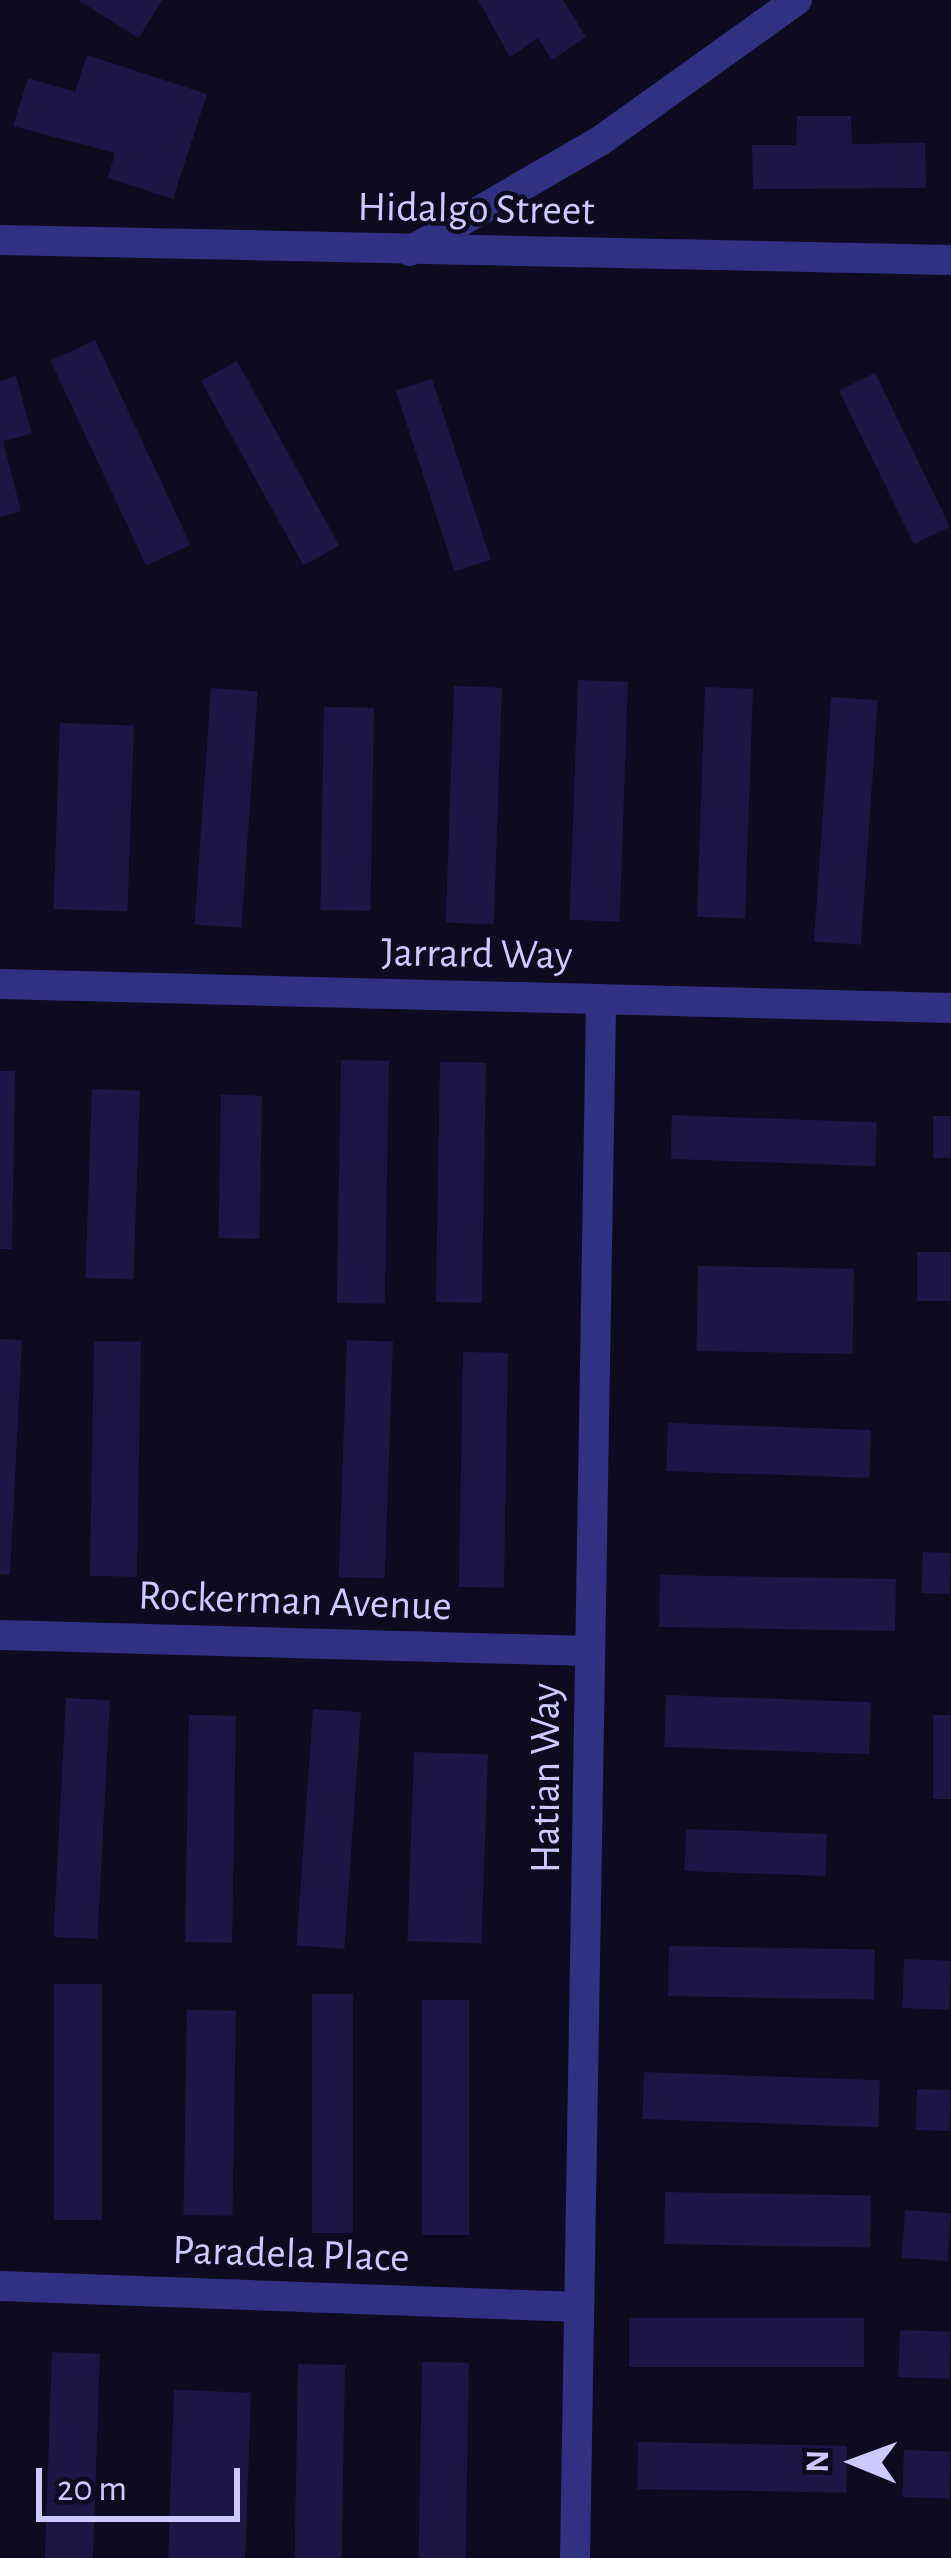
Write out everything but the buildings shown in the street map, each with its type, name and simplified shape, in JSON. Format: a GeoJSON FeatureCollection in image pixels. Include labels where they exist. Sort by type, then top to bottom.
{"type":"FeatureCollection","features":[{"type":"Feature","properties":{"kind":"street"},"geometry":{"type":"LineString","coordinates":[[410,251],[600,141],[796,0]]}},
{"type":"Feature","properties":{"kind":"street","name":"Hidalgo Street"},"geometry":{"type":"LineString","coordinates":[[0,240],[951,260]]}},
{"type":"Feature","properties":{"kind":"street","name":"Jarrard Way"},"geometry":{"type":"LineString","coordinates":[[0,984],[951,1008]]}},
{"type":"Feature","properties":{"kind":"street","name":"Hatian Way"},"geometry":{"type":"LineString","coordinates":[[574,2558],[601,999]]}},
{"type":"Feature","properties":{"kind":"street","name":"Rockerman Avenue"},"geometry":{"type":"LineString","coordinates":[[0,1635],[589,1652]]}},
{"type":"Feature","properties":{"kind":"street","name":"Paradela Place"},"geometry":{"type":"LineString","coordinates":[[0,2285],[579,2306]]}}]}
